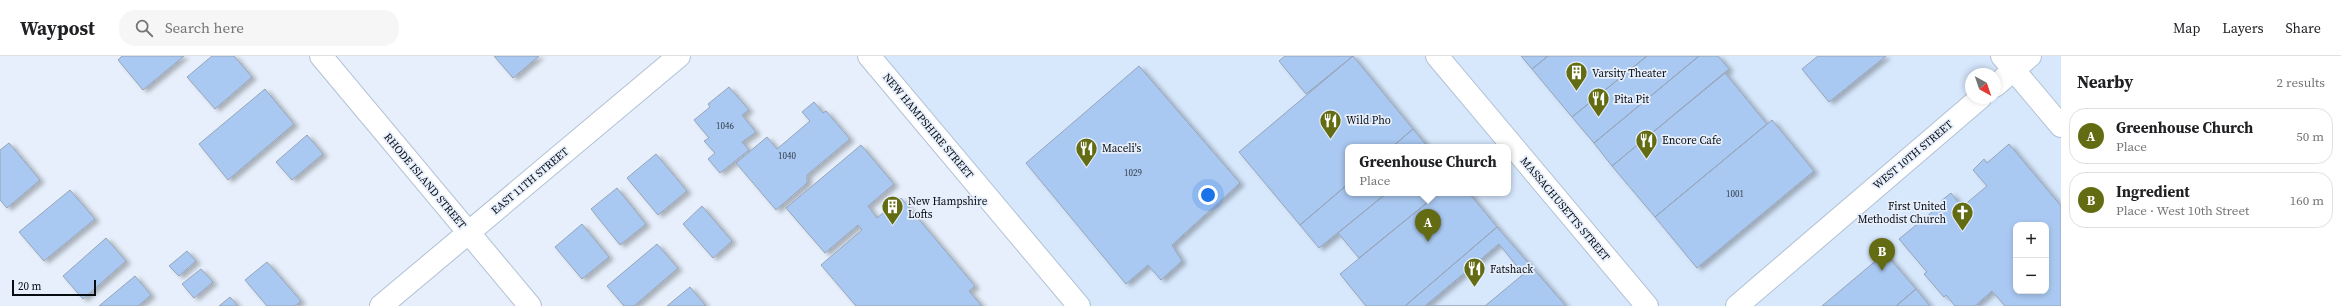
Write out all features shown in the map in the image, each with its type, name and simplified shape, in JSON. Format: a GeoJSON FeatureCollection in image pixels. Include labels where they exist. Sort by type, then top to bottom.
{"type":"FeatureCollection","features":[{"type":"Feature","properties":{"kind":"street","name":"RHODE ISLAND STREET"},"geometry":{"type":"LineString","coordinates":[[321,56],[530,306]]}},
{"type":"Feature","properties":{"kind":"street","name":"EAST 11TH STREET"},"geometry":{"type":"LineString","coordinates":[[381,306],[679,56]]}},
{"type":"Feature","properties":{"kind":"street","name":"NEW HAMPSHIRE STREET"},"geometry":{"type":"LineString","coordinates":[[869,56],[1079,306]]}},
{"type":"Feature","properties":{"kind":"street","name":"MASSACHUSETTS STREET"},"geometry":{"type":"LineString","coordinates":[[1437,56],[1511,144]]}},
{"type":"Feature","properties":{"kind":"street"},"geometry":{"type":"LineString","coordinates":[[2001,75],[2008,63],[2030,56]]}},
{"type":"Feature","properties":{"kind":"street"},"geometry":{"type":"LineString","coordinates":[[2008,63],[2061,126]]}},
{"type":"Feature","properties":{"kind":"street","name":"WEST 10TH STREET"},"geometry":{"type":"LineString","coordinates":[[1737,306],[1973,104]]}},
{"type":"Feature","properties":{"kind":"street","name":"MASSACHUSETTS STREET"},"geometry":{"type":"LineString","coordinates":[[1511,144],[1647,306]]}},
{"type":"Feature","properties":{"kind":"shaded area"},"geometry":{"type":"Polygon","coordinates":[[[869,56],[2061,56],[2061,306],[1079,306],[869,56]]]}},
{"type":"Feature","properties":{"kind":"building"},"geometry":{"type":"Polygon","coordinates":[[[122,56],[184,56],[143,90],[118,60],[122,56]]]}},
{"type":"Feature","properties":{"kind":"building"},"geometry":{"type":"Polygon","coordinates":[[[212,56],[234,56],[252,77],[215,109],[187,77],[212,56]]]}},
{"type":"Feature","properties":{"kind":"building"},"geometry":{"type":"Polygon","coordinates":[[[494,56],[539,56],[513,78],[494,56]]]}},
{"type":"Feature","properties":{"kind":"building"},"geometry":{"type":"Polygon","coordinates":[[[1285,56],[1353,56],[1306,94],[1279,61],[1285,56]]]}},
{"type":"Feature","properties":{"kind":"building"},"geometry":{"type":"Polygon","coordinates":[[[1353,56],[1413,129],[1396,144],[1345,144],[1345,187],[1300,225],[1239,152],[1353,56]]]}},
{"type":"Feature","properties":{"kind":"building"},"geometry":{"type":"Polygon","coordinates":[[[1521,56],[1548,56],[1532,69],[1521,56]]]}},
{"type":"Feature","properties":{"kind":"building","name":"Varsity Theater"},"geometry":{"type":"Polygon","coordinates":[[[1548,56],[1647,56],[1572,117],[1532,69],[1548,56]]]}},
{"type":"Feature","properties":{"kind":"building"},"geometry":{"type":"Polygon","coordinates":[[[1647,56],[1699,56],[1594,143],[1572,117],[1647,56]]]}},
{"type":"Feature","properties":{"kind":"building"},"geometry":{"type":"Polygon","coordinates":[[[1699,56],[1718,56],[1729,69],[1612,166],[1594,143],[1699,56]]]}},
{"type":"Feature","properties":{"kind":"building"},"geometry":{"type":"Polygon","coordinates":[[[1818,56],[1886,56],[1829,102],[1802,69],[1818,56]]]}},
{"type":"Feature","properties":{"kind":"building"},"geometry":{"type":"Polygon","coordinates":[[[1139,66],[1240,183],[1172,245],[1182,261],[1161,280],[1148,265],[1126,284],[1026,163],[1139,66]]]}},
{"type":"Feature","properties":{"kind":"building"},"geometry":{"type":"Polygon","coordinates":[[[1725,73],[1767,124],[1655,217],[1612,166],[1725,73]]]}},
{"type":"Feature","properties":{"kind":"building"},"geometry":{"type":"Polygon","coordinates":[[[729,87],[749,110],[742,115],[756,132],[742,142],[749,150],[720,173],[708,159],[715,153],[704,141],[709,138],[694,120],[710,107],[708,104],[729,87]]]}},
{"type":"Feature","properties":{"kind":"building"},"geometry":{"type":"Polygon","coordinates":[[[265,89],[294,124],[228,180],[199,144],[265,89]]]}},
{"type":"Feature","properties":{"kind":"building"},"geometry":{"type":"Polygon","coordinates":[[[814,102],[823,113],[826,111],[850,139],[807,175],[807,183],[776,210],[736,163],[767,137],[777,149],[810,121],[802,112],[814,102]]]}},
{"type":"Feature","properties":{"kind":"building"},"geometry":{"type":"Polygon","coordinates":[[[1772,120],[1814,171],[1697,268],[1655,217],[1772,120]]]}},
{"type":"Feature","properties":{"kind":"building"},"geometry":{"type":"Polygon","coordinates":[[[1413,129],[1426,144],[1396,144],[1413,129]]]}},
{"type":"Feature","properties":{"kind":"building"},"geometry":{"type":"Polygon","coordinates":[[[307,135],[323,154],[292,180],[276,162],[307,135]]]}},
{"type":"Feature","properties":{"kind":"building"},"geometry":{"type":"Polygon","coordinates":[[[9,143],[40,180],[7,208],[0,200],[0,150],[9,143]]]}},
{"type":"Feature","properties":{"kind":"building","name":"First United Methodist Church"},"geometry":{"type":"Polygon","coordinates":[[[2009,144],[2061,206],[2061,306],[2005,306],[1992,291],[1975,306],[1955,306],[1946,295],[1944,297],[1924,274],[1927,272],[1899,239],[1943,203],[1941,201],[1951,193],[1962,207],[1987,186],[1973,170],[1984,159],[1987,163],[2009,144]]]}},
{"type":"Feature","properties":{"kind":"building","name":"New Hampshire Lofts"},"geometry":{"type":"Polygon","coordinates":[[[861,145],[894,184],[868,206],[877,218],[901,198],[975,286],[969,291],[982,306],[856,306],[821,265],[862,230],[858,225],[825,253],[786,208],[861,145]]]}},
{"type":"Feature","properties":{"kind":"building"},"geometry":{"type":"Polygon","coordinates":[[[656,154],[687,191],[658,215],[627,178],[656,154]]]}},
{"type":"Feature","properties":{"kind":"building"},"geometry":{"type":"Polygon","coordinates":[[[1345,187],[1345,196],[1383,196],[1319,248],[1300,225],[1345,187]]]}},
{"type":"Feature","properties":{"kind":"building"},"geometry":{"type":"Polygon","coordinates":[[[617,188],[646,224],[620,245],[591,209],[617,188]]]}},
{"type":"Feature","properties":{"kind":"building"},"geometry":{"type":"Polygon","coordinates":[[[70,190],[95,219],[44,261],[19,232],[70,190]]]}},
{"type":"Feature","properties":{"kind":"building"},"geometry":{"type":"Polygon","coordinates":[[[1383,196],[1435,196],[1359,258],[1338,233],[1383,196]]]}},
{"type":"Feature","properties":{"kind":"building"},"geometry":{"type":"Polygon","coordinates":[[[1435,196],[1471,196],[1497,227],[1405,306],[1366,306],[1340,274],[1435,196]]]}},
{"type":"Feature","properties":{"kind":"building"},"geometry":{"type":"Polygon","coordinates":[[[702,206],[732,241],[713,258],[683,224],[702,206]]]}},
{"type":"Feature","properties":{"kind":"building"},"geometry":{"type":"Polygon","coordinates":[[[582,224],[609,257],[582,279],[555,247],[582,224]]]}},
{"type":"Feature","properties":{"kind":"building"},"geometry":{"type":"Polygon","coordinates":[[[1497,227],[1566,306],[1405,306],[1497,227]]]}},
{"type":"Feature","properties":{"kind":"building"},"geometry":{"type":"Polygon","coordinates":[[[106,238],[126,261],[83,299],[63,276],[106,238]]]}},
{"type":"Feature","properties":{"kind":"building"},"geometry":{"type":"Polygon","coordinates":[[[657,244],[678,268],[634,306],[624,306],[607,286],[657,244]]]}},
{"type":"Feature","properties":{"kind":"building","name":"Fatshack"},"geometry":{"type":"Polygon","coordinates":[[[1499,244],[1520,270],[1526,272],[1485,306],[1425,306],[1499,244]]]}},
{"type":"Feature","properties":{"kind":"building"},"geometry":{"type":"Polygon","coordinates":[[[187,251],[196,261],[179,276],[169,266],[187,251]]]}},
{"type":"Feature","properties":{"kind":"building"},"geometry":{"type":"Polygon","coordinates":[[[1885,253],[1916,289],[1896,306],[1822,306],[1885,253]]]}},
{"type":"Feature","properties":{"kind":"building"},"geometry":{"type":"Polygon","coordinates":[[[267,262],[301,301],[295,306],[267,306],[245,280],[267,262]]]}},
{"type":"Feature","properties":{"kind":"building"},"geometry":{"type":"Polygon","coordinates":[[[201,269],[213,282],[194,298],[182,284],[201,269]]]}},
{"type":"Feature","properties":{"kind":"building"},"geometry":{"type":"Polygon","coordinates":[[[135,276],[151,295],[138,306],[99,306],[135,276]]]}},
{"type":"Feature","properties":{"kind":"building"},"geometry":{"type":"Polygon","coordinates":[[[690,287],[706,306],[667,306],[690,287]]]}},
{"type":"Feature","properties":{"kind":"building"},"geometry":{"type":"Polygon","coordinates":[[[1916,289],[1930,306],[1896,306],[1916,289]]]}},
{"type":"Feature","properties":{"kind":"building"},"geometry":{"type":"Polygon","coordinates":[[[230,297],[238,306],[219,306],[230,297]]]}},
{"type":"Feature","properties":{"kind":"place","name":"Varsity Theater"},"geometry":{"type":"Point","coordinates":[1577,92]}},
{"type":"Feature","properties":{"kind":"place","name":"Pita Pit"},"geometry":{"type":"Point","coordinates":[1599,118]}},
{"type":"Feature","properties":{"kind":"place","name":"Wild Pho"},"geometry":{"type":"Point","coordinates":[1330,140]}},
{"type":"Feature","properties":{"kind":"place","name":"Encore Cafe"},"geometry":{"type":"Point","coordinates":[1646,160]}},
{"type":"Feature","properties":{"kind":"place","name":"Maceli's"},"geometry":{"type":"Point","coordinates":[1087,168]}},
{"type":"Feature","properties":{"kind":"place","name":"New Hampshire Lofts"},"geometry":{"type":"Point","coordinates":[893,226]}},
{"type":"Feature","properties":{"kind":"place","name":"First United Methodist Church"},"geometry":{"type":"Point","coordinates":[1962,232]}},
{"type":"Feature","properties":{"kind":"place","name":"Greenhouse Church"},"geometry":{"type":"Point","coordinates":[1428,242]}},
{"type":"Feature","properties":{"kind":"place","name":"Ingredient"},"geometry":{"type":"Point","coordinates":[1882,271]}},
{"type":"Feature","properties":{"kind":"place","name":"Fatshack"},"geometry":{"type":"Point","coordinates":[1475,288]}}]}
